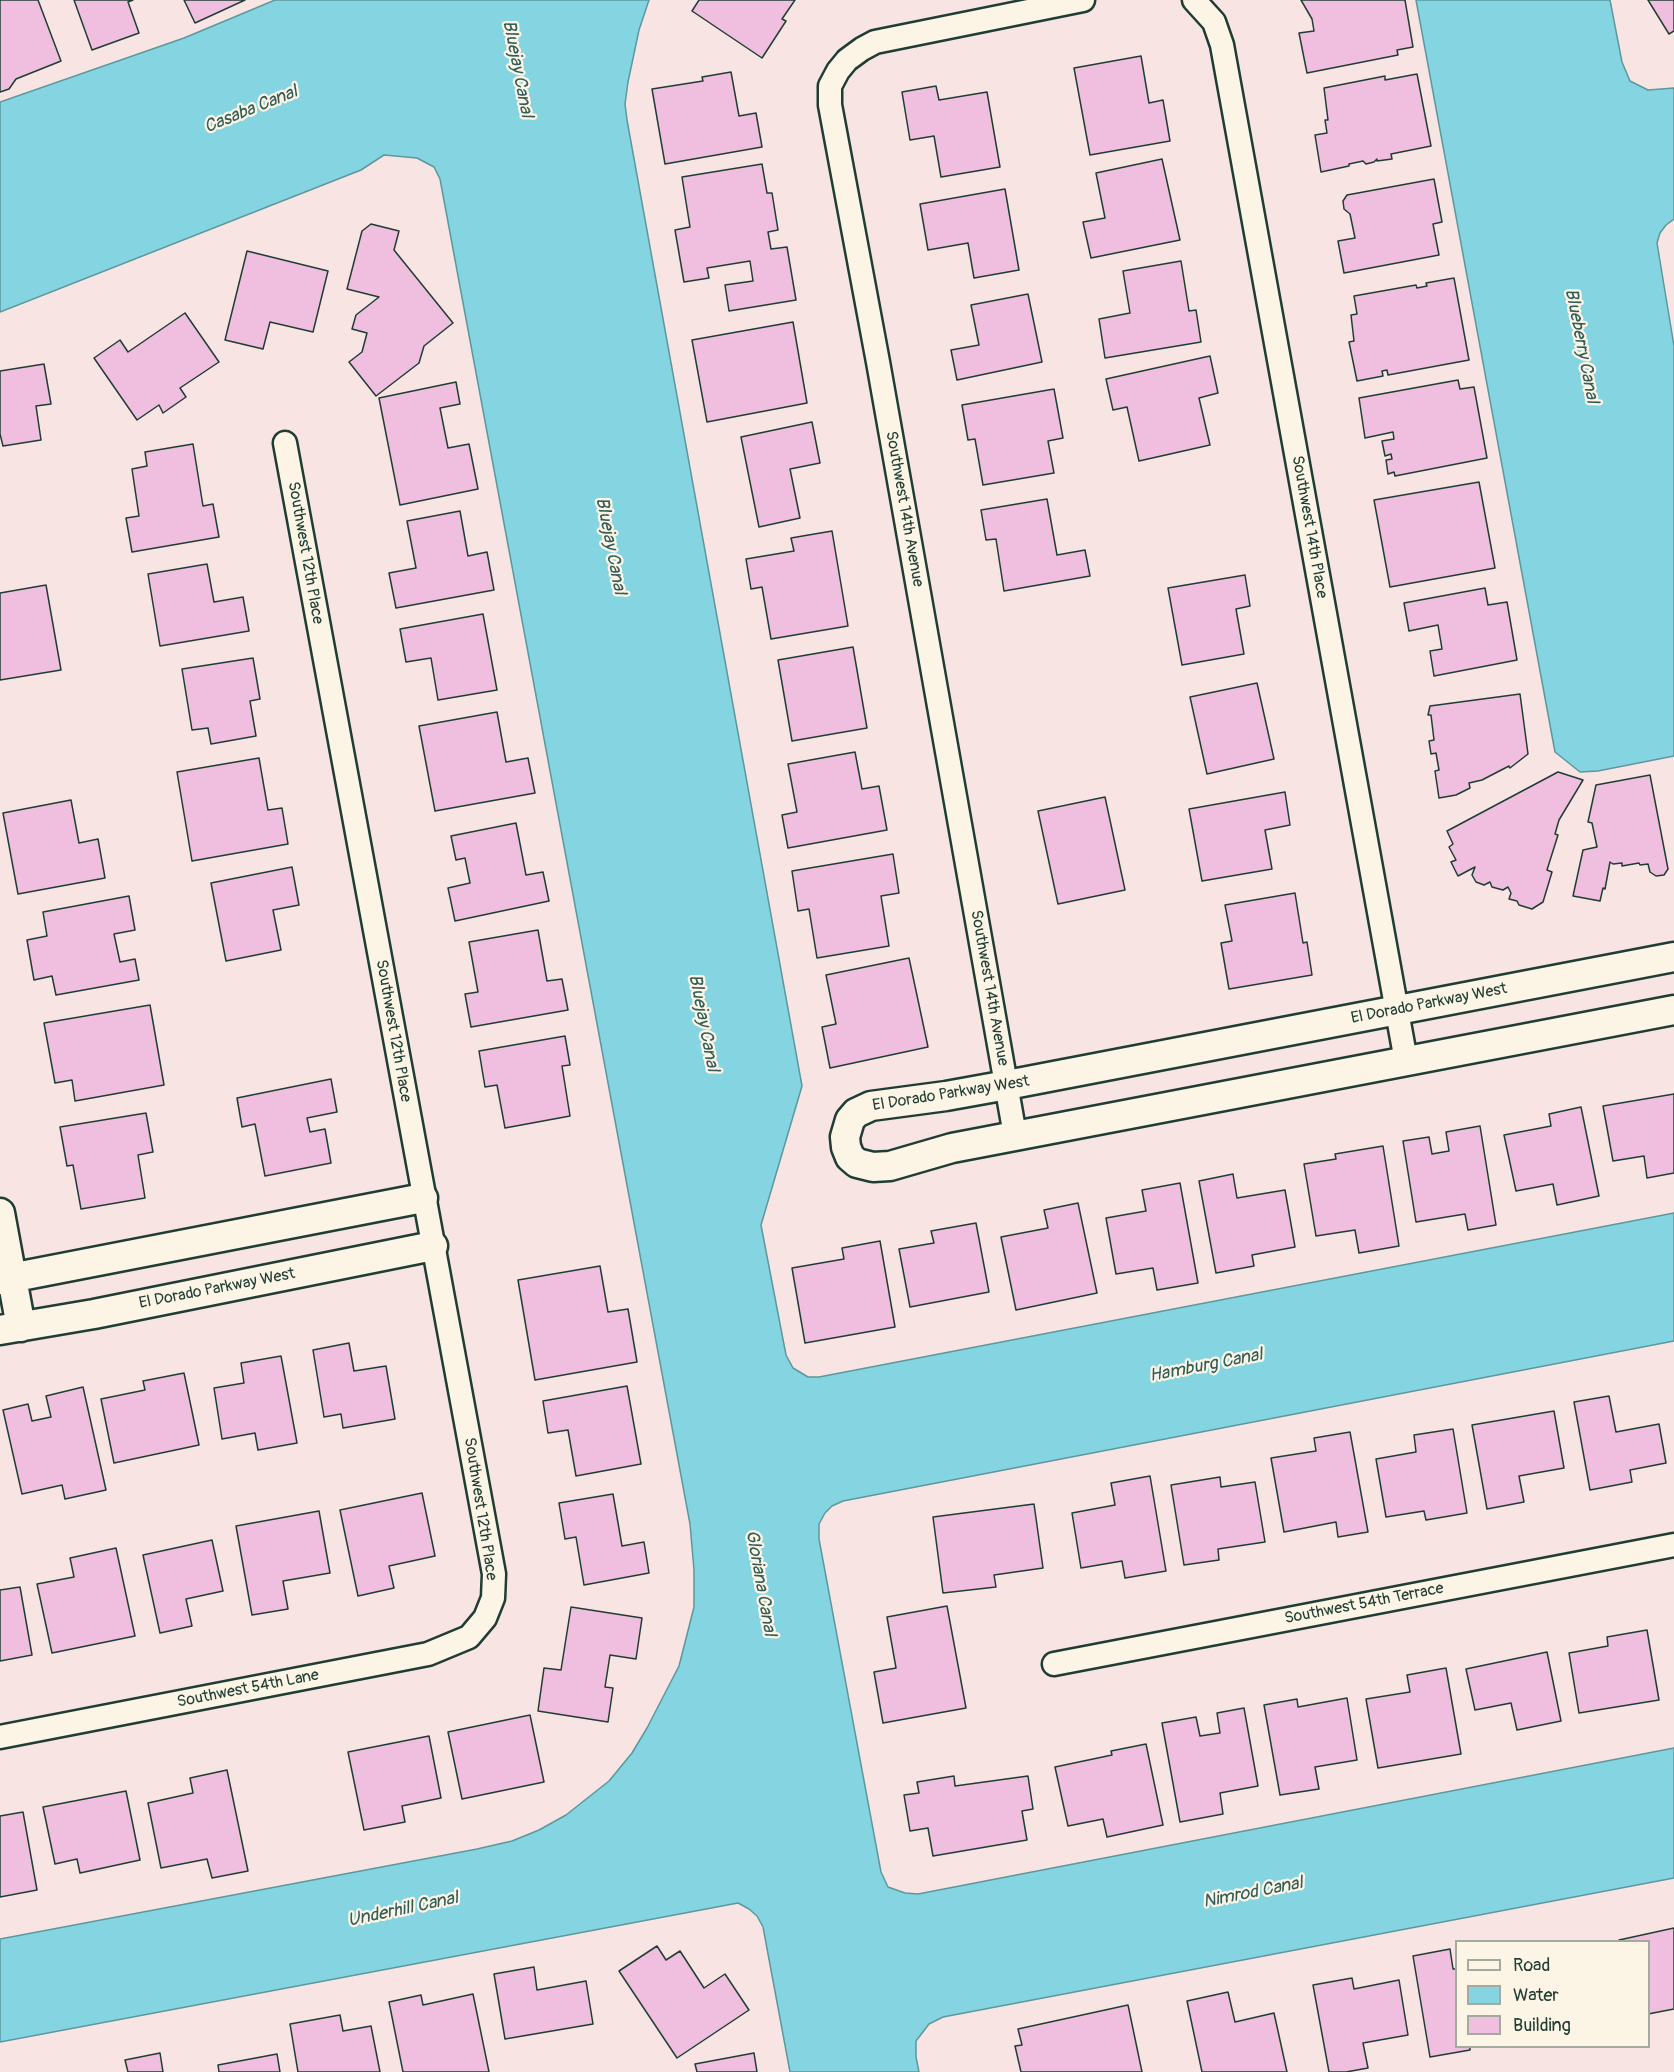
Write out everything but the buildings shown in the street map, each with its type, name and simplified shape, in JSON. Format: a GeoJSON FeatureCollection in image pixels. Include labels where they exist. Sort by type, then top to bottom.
{"type":"FeatureCollection","features":[{"type":"Feature","properties":{"kind":"street","name":"Southwest 14th Avenue"},"geometry":{"type":"LineString","coordinates":[[1015,1136],[878,362],[830,105],[830,86],[838,71],[854,55],[875,42],[1083,0]]}},
{"type":"Feature","properties":{"kind":"street","name":"Southwest 14th Place"},"geometry":{"type":"LineString","coordinates":[[1194,0],[1214,22],[1222,45],[1406,1061]]}},
{"type":"Feature","properties":{"kind":"street","name":"Southwest 12th Place"},"geometry":{"type":"LineString","coordinates":[[285,443],[494,1574],[494,1598],[485,1618]]}},
{"type":"Feature","properties":{"kind":"street","name":"El Dorado Parkway West"},"geometry":{"type":"LineString","coordinates":[[1674,957],[1006,1085],[871,1106],[856,1113],[850,1120],[845,1137],[846,1147],[850,1157],[858,1163],[873,1167],[890,1166],[952,1148],[1674,1010]]}},
{"type":"Feature","properties":{"kind":"street"},"geometry":{"type":"LineString","coordinates":[[6,1279],[423,1198]]}},
{"type":"Feature","properties":{"kind":"street"},"geometry":{"type":"LineString","coordinates":[[0,1213],[10,1329]]}},
{"type":"Feature","properties":{"kind":"street","name":"El Dorado Parkway West"},"geometry":{"type":"LineString","coordinates":[[10,1329],[433,1246]]}},
{"type":"Feature","properties":{"kind":"street","name":"Southwest 54th Terrace"},"geometry":{"type":"LineString","coordinates":[[1054,1664],[1674,1545]]}},
{"type":"Feature","properties":{"kind":"street","name":"Southwest 54th Lane"},"geometry":{"type":"LineString","coordinates":[[0,1737],[428,1654],[469,1637],[485,1618]]}},
{"type":"Feature","properties":{"kind":"water"},"geometry":{"type":"Polygon","coordinates":[[[275,0],[649,0],[639,30],[628,82],[625,104],[627,120],[802,1086],[761,1225],[786,1355],[793,1368],[808,1377],[819,1377],[1674,1213],[1674,1341],[843,1501],[832,1506],[819,1524],[819,1539],[881,1872],[888,1887],[905,1893],[918,1894],[1674,1748],[1674,1878],[943,2017],[929,2024],[916,2041],[919,2072],[790,2072],[763,1927],[757,1916],[738,1903],[0,2042],[0,1939],[477,1849],[512,1841],[539,1830],[566,1815],[609,1781],[632,1753],[679,1666],[694,1607],[690,1524],[440,179],[434,167],[417,158],[384,155],[361,170],[0,312],[0,102],[184,38],[275,0]]]}},
{"type":"Feature","properties":{"kind":"water","name":"Blueberry Canal"},"geometry":{"type":"Polygon","coordinates":[[[1416,0],[1610,0],[1622,62],[1630,81],[1648,90],[1674,88],[1674,219],[1660,233],[1657,243],[1674,346],[1674,756],[1598,771],[1580,772],[1555,752],[1416,0]]]}},
{"type":"Feature","properties":{"kind":"water label","name":"Bluejay Canal"},"geometry":{"type":"Point","coordinates":[517,69]}},
{"type":"Feature","properties":{"kind":"water label","name":"Casaba Canal"},"geometry":{"type":"Point","coordinates":[251,110]}},
{"type":"Feature","properties":{"kind":"water label","name":"Bluejay Canal"},"geometry":{"type":"Point","coordinates":[610,546]}},
{"type":"Feature","properties":{"kind":"water label","name":"Bluejay Canal"},"geometry":{"type":"Point","coordinates":[703,1023]}},
{"type":"Feature","properties":{"kind":"water label","name":"Hamburg Canal"},"geometry":{"type":"Point","coordinates":[1206,1366]}},
{"type":"Feature","properties":{"kind":"water label","name":"Gloriana Canal"},"geometry":{"type":"Point","coordinates":[760,1583]}},
{"type":"Feature","properties":{"kind":"water label","name":"Nimrod Canal"},"geometry":{"type":"Point","coordinates":[1253,1893]}},
{"type":"Feature","properties":{"kind":"water label","name":"Underhill Canal"},"geometry":{"type":"Point","coordinates":[403,1910]}}]}
